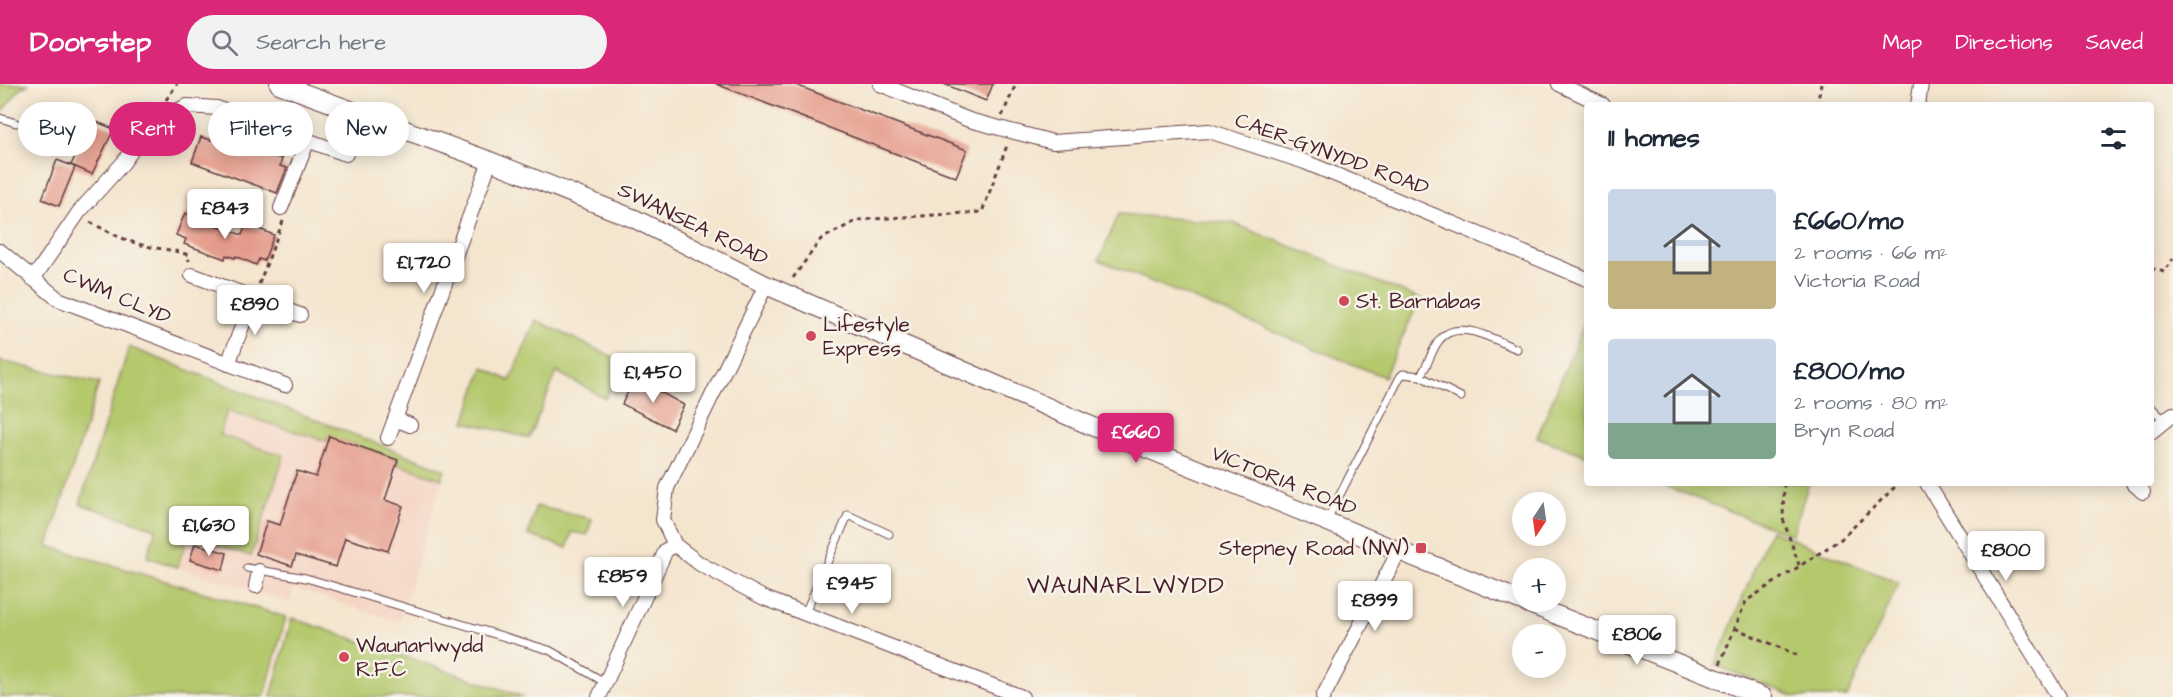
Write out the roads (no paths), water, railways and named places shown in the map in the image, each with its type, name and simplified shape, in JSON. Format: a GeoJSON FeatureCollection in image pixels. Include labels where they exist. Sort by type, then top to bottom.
{"type":"FeatureCollection","features":[{"type":"Feature","properties":{"kind":"main road","name":"SWANSEA ROAD"},"geometry":{"type":"LineString","coordinates":[[279,84],[490,161],[635,219],[775,289]]}},
{"type":"Feature","properties":{"kind":"main road","name":"VICTORIA ROAD"},"geometry":{"type":"LineString","coordinates":[[775,289],[1096,429],[1512,597]]}},
{"type":"Feature","properties":{"kind":"main road","name":"VICTORIA ROAD"},"geometry":{"type":"LineString","coordinates":[[1550,612],[1763,697]]}},
{"type":"Feature","properties":{"kind":"street","name":"CAER-GYNYDD ROAD"},"geometry":{"type":"LineString","coordinates":[[880,84],[997,129],[1053,142],[1209,131],[1305,162],[1584,278]]}},
{"type":"Feature","properties":{"kind":"street"},"geometry":{"type":"LineString","coordinates":[[1559,84],[1597,102]]}},
{"type":"Feature","properties":{"kind":"street"},"geometry":{"type":"LineString","coordinates":[[1918,102],[1921,84]]}},
{"type":"Feature","properties":{"kind":"street"},"geometry":{"type":"LineString","coordinates":[[33,279],[79,212],[123,163],[150,123],[187,106],[208,107]]}},
{"type":"Feature","properties":{"kind":"street"},"geometry":{"type":"LineString","coordinates":[[281,208],[302,156]]}},
{"type":"Feature","properties":{"kind":"street"},"geometry":{"type":"LineString","coordinates":[[388,438],[490,161]]}},
{"type":"Feature","properties":{"kind":"street","name":"CWM CLYD"},"geometry":{"type":"LineString","coordinates":[[0,251],[58,299],[285,385]]}},
{"type":"Feature","properties":{"kind":"street"},"geometry":{"type":"LineString","coordinates":[[192,275],[300,315]]}},
{"type":"Feature","properties":{"kind":"street","name":"SWANSEA ROAD"},"geometry":{"type":"LineString","coordinates":[[775,289],[667,488],[663,520],[675,545],[700,564],[764,598],[1022,697]]}},
{"type":"Feature","properties":{"kind":"street"},"geometry":{"type":"LineString","coordinates":[[228,364],[253,297]]}},
{"type":"Feature","properties":{"kind":"street"},"geometry":{"type":"LineString","coordinates":[[2154,429],[2168,416]]}},
{"type":"Feature","properties":{"kind":"street"},"geometry":{"type":"LineString","coordinates":[[395,419],[410,425]]}},
{"type":"Feature","properties":{"kind":"street"},"geometry":{"type":"LineString","coordinates":[[1929,486],[2059,697]]}},
{"type":"Feature","properties":{"kind":"street"},"geometry":{"type":"LineString","coordinates":[[599,697],[666,550],[675,545]]}},
{"type":"Feature","properties":{"kind":"street"},"geometry":{"type":"LineString","coordinates":[[1323,697],[1399,551]]}},
{"type":"Feature","properties":{"kind":"street"},"geometry":{"type":"LineString","coordinates":[[253,569],[256,586]]}},
{"type":"Feature","properties":{"kind":"lane"},"geometry":{"type":"LineString","coordinates":[[0,118],[16,123]]}},
{"type":"Feature","properties":{"kind":"lane"},"geometry":{"type":"LineString","coordinates":[[1420,376],[1437,343],[1452,331],[1477,332],[1517,349]]}},
{"type":"Feature","properties":{"kind":"lane"},"geometry":{"type":"LineString","coordinates":[[1326,523],[1403,374],[1420,376],[1461,397]]}},
{"type":"Feature","properties":{"kind":"lane"},"geometry":{"type":"LineString","coordinates":[[2154,409],[2168,416]]}},
{"type":"Feature","properties":{"kind":"lane"},"geometry":{"type":"LineString","coordinates":[[805,613],[848,515],[888,534]]}},
{"type":"Feature","properties":{"kind":"lane"},"geometry":{"type":"LineString","coordinates":[[253,569],[306,578],[549,650],[606,683]]}},
{"type":"Feature","properties":{"kind":"place","name":"St. Barnabas"},"geometry":{"type":"Point","coordinates":[1344,301]}},
{"type":"Feature","properties":{"kind":"place","name":"Lifestyle Express"},"geometry":{"type":"Point","coordinates":[811,336]}},
{"type":"Feature","properties":{"kind":"place","name":"Stepney Road (NW)"},"geometry":{"type":"Point","coordinates":[1421,548]}},
{"type":"Feature","properties":{"kind":"place","name":"Waunarlwydd R.F.C"},"geometry":{"type":"Point","coordinates":[344,657]}},
{"type":"Feature","properties":{"kind":"district","name":"WAUNARLWYDD"},"geometry":{"type":"Point","coordinates":[1126,586]}}]}
